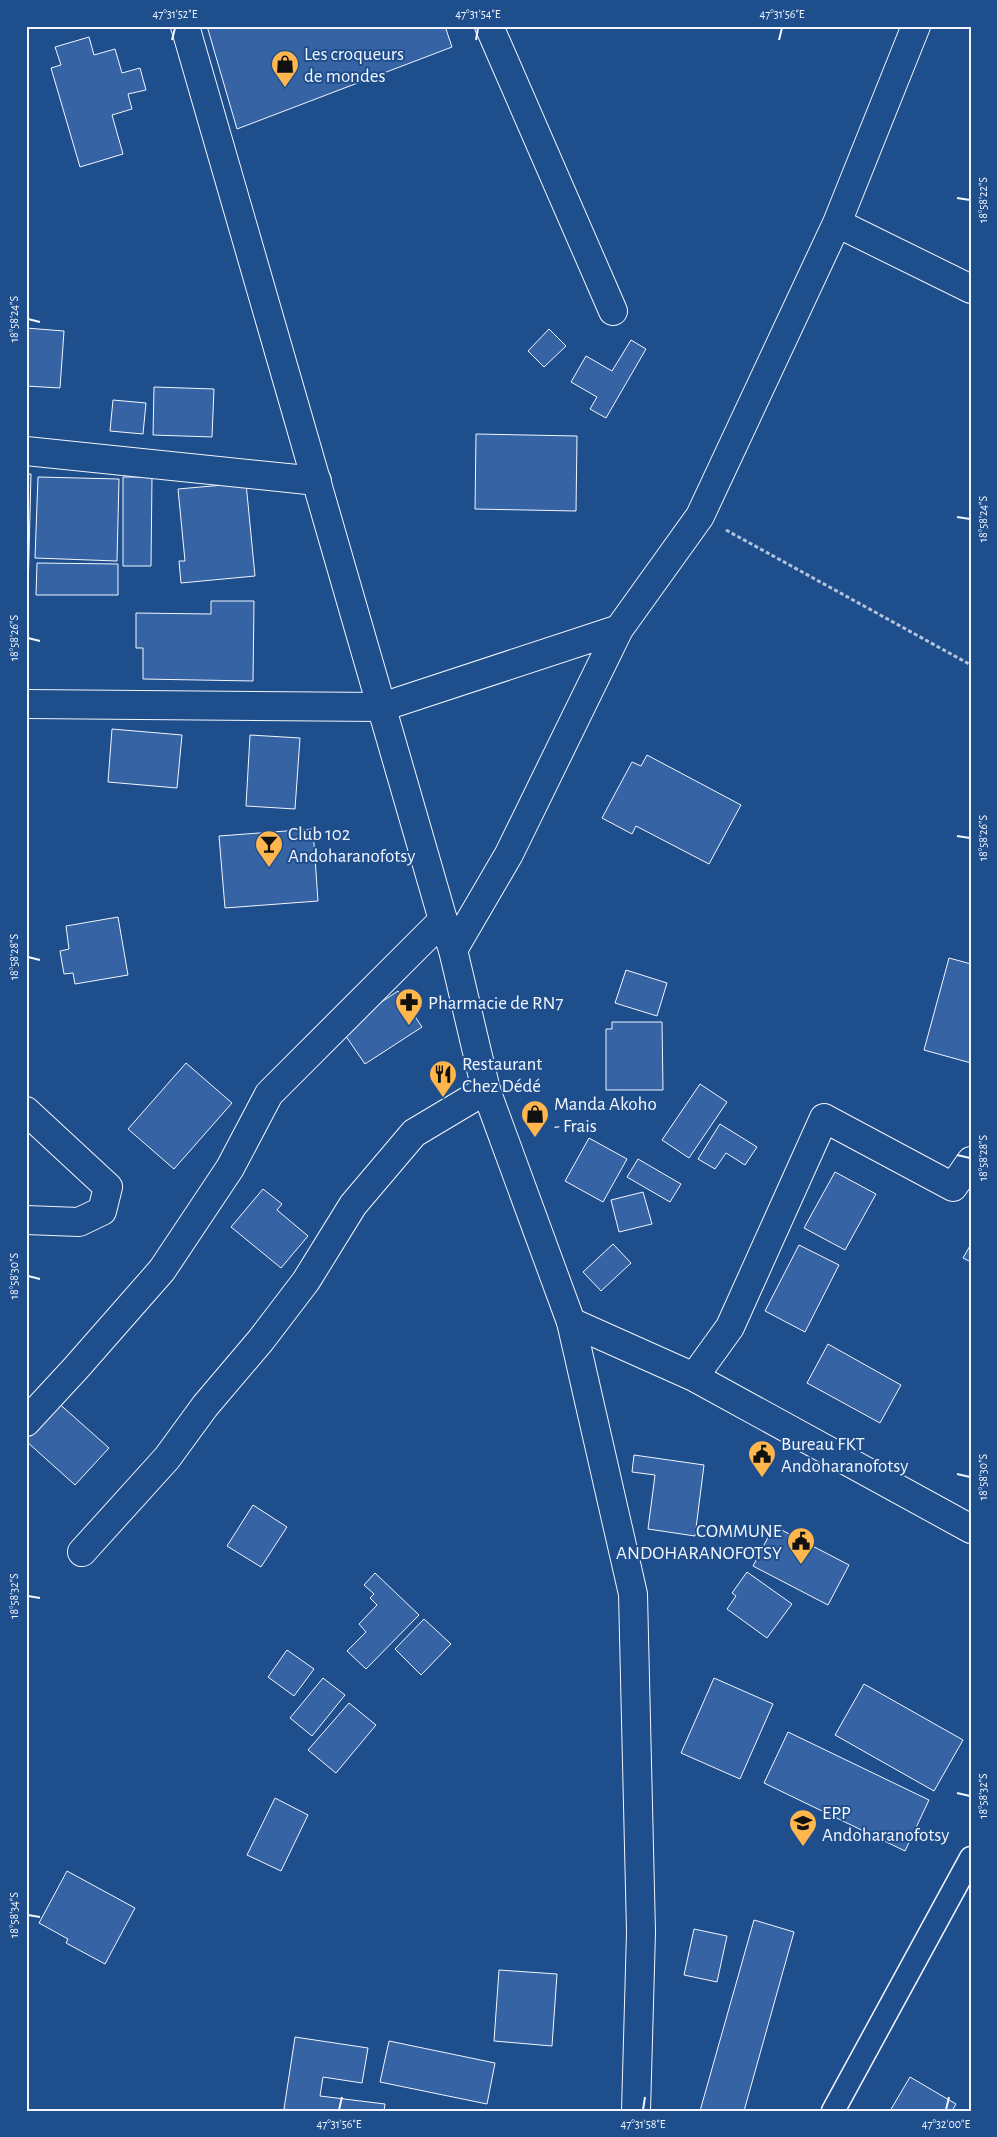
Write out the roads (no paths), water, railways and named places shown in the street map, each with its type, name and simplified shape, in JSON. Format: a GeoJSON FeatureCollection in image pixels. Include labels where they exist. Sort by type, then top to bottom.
{"type":"FeatureCollection","features":[{"type":"Feature","properties":{"kind":"street"},"geometry":{"type":"LineString","coordinates":[[185,26],[453,950],[486,1090],[571,1322],[633,1594],[641,1932],[636,2111]]}},
{"type":"Feature","properties":{"kind":"street"},"geometry":{"type":"LineString","coordinates":[[490,26],[613,311]]}},
{"type":"Feature","properties":{"kind":"street"},"geometry":{"type":"LineString","coordinates":[[453,950],[509,854],[619,629],[700,516],[837,223],[916,26]]}},
{"type":"Feature","properties":{"kind":"street"},"geometry":{"type":"LineString","coordinates":[[837,223],[971,289]]}},
{"type":"Feature","properties":{"kind":"street"},"geometry":{"type":"LineString","coordinates":[[26,451],[317,481]]}},
{"type":"Feature","properties":{"kind":"street"},"geometry":{"type":"LineString","coordinates":[[26,704],[382,707],[619,629]]}},
{"type":"Feature","properties":{"kind":"street"},"geometry":{"type":"LineString","coordinates":[[26,1422],[162,1270],[230,1168],[268,1094],[443,920]]}},
{"type":"Feature","properties":{"kind":"street"},"geometry":{"type":"LineString","coordinates":[[82,1552],[167,1458],[205,1406],[306,1281],[353,1205],[414,1133],[486,1090]]}},
{"type":"Feature","properties":{"kind":"street"},"geometry":{"type":"LineString","coordinates":[[26,1111],[108,1187],[102,1211],[79,1222],[26,1220]]}},
{"type":"Feature","properties":{"kind":"street"},"geometry":{"type":"LineString","coordinates":[[694,1377],[730,1327],[824,1118],[953,1187],[971,1161]]}},
{"type":"Feature","properties":{"kind":"street"},"geometry":{"type":"LineString","coordinates":[[571,1322],[694,1377],[971,1529]]}},
{"type":"Feature","properties":{"kind":"street"},"geometry":{"type":"LineString","coordinates":[[832,2111],[971,1858]]}},
{"type":"Feature","properties":{"kind":"place","name":"Les croqueurs de mondes"},"geometry":{"type":"Point","coordinates":[285,88]}},
{"type":"Feature","properties":{"kind":"place","name":"Club 102 Andoharanofotsy"},"geometry":{"type":"Point","coordinates":[269,868]}},
{"type":"Feature","properties":{"kind":"place","name":"Pharmacie de RN7"},"geometry":{"type":"Point","coordinates":[409,1026]}},
{"type":"Feature","properties":{"kind":"place","name":"Restaurant Chez Dédé"},"geometry":{"type":"Point","coordinates":[443,1098]}},
{"type":"Feature","properties":{"kind":"place","name":"Manda Akoho - Frais"},"geometry":{"type":"Point","coordinates":[535,1138]}},
{"type":"Feature","properties":{"kind":"place","name":"Bureau FKT Andoharanofotsy"},"geometry":{"type":"Point","coordinates":[762,1478]}},
{"type":"Feature","properties":{"kind":"place","name":"COMMUNE ANDOHARANOFOTSY"},"geometry":{"type":"Point","coordinates":[801,1565]}},
{"type":"Feature","properties":{"kind":"place","name":"EPP Andoharanofotsy"},"geometry":{"type":"Point","coordinates":[803,1847]}}]}
